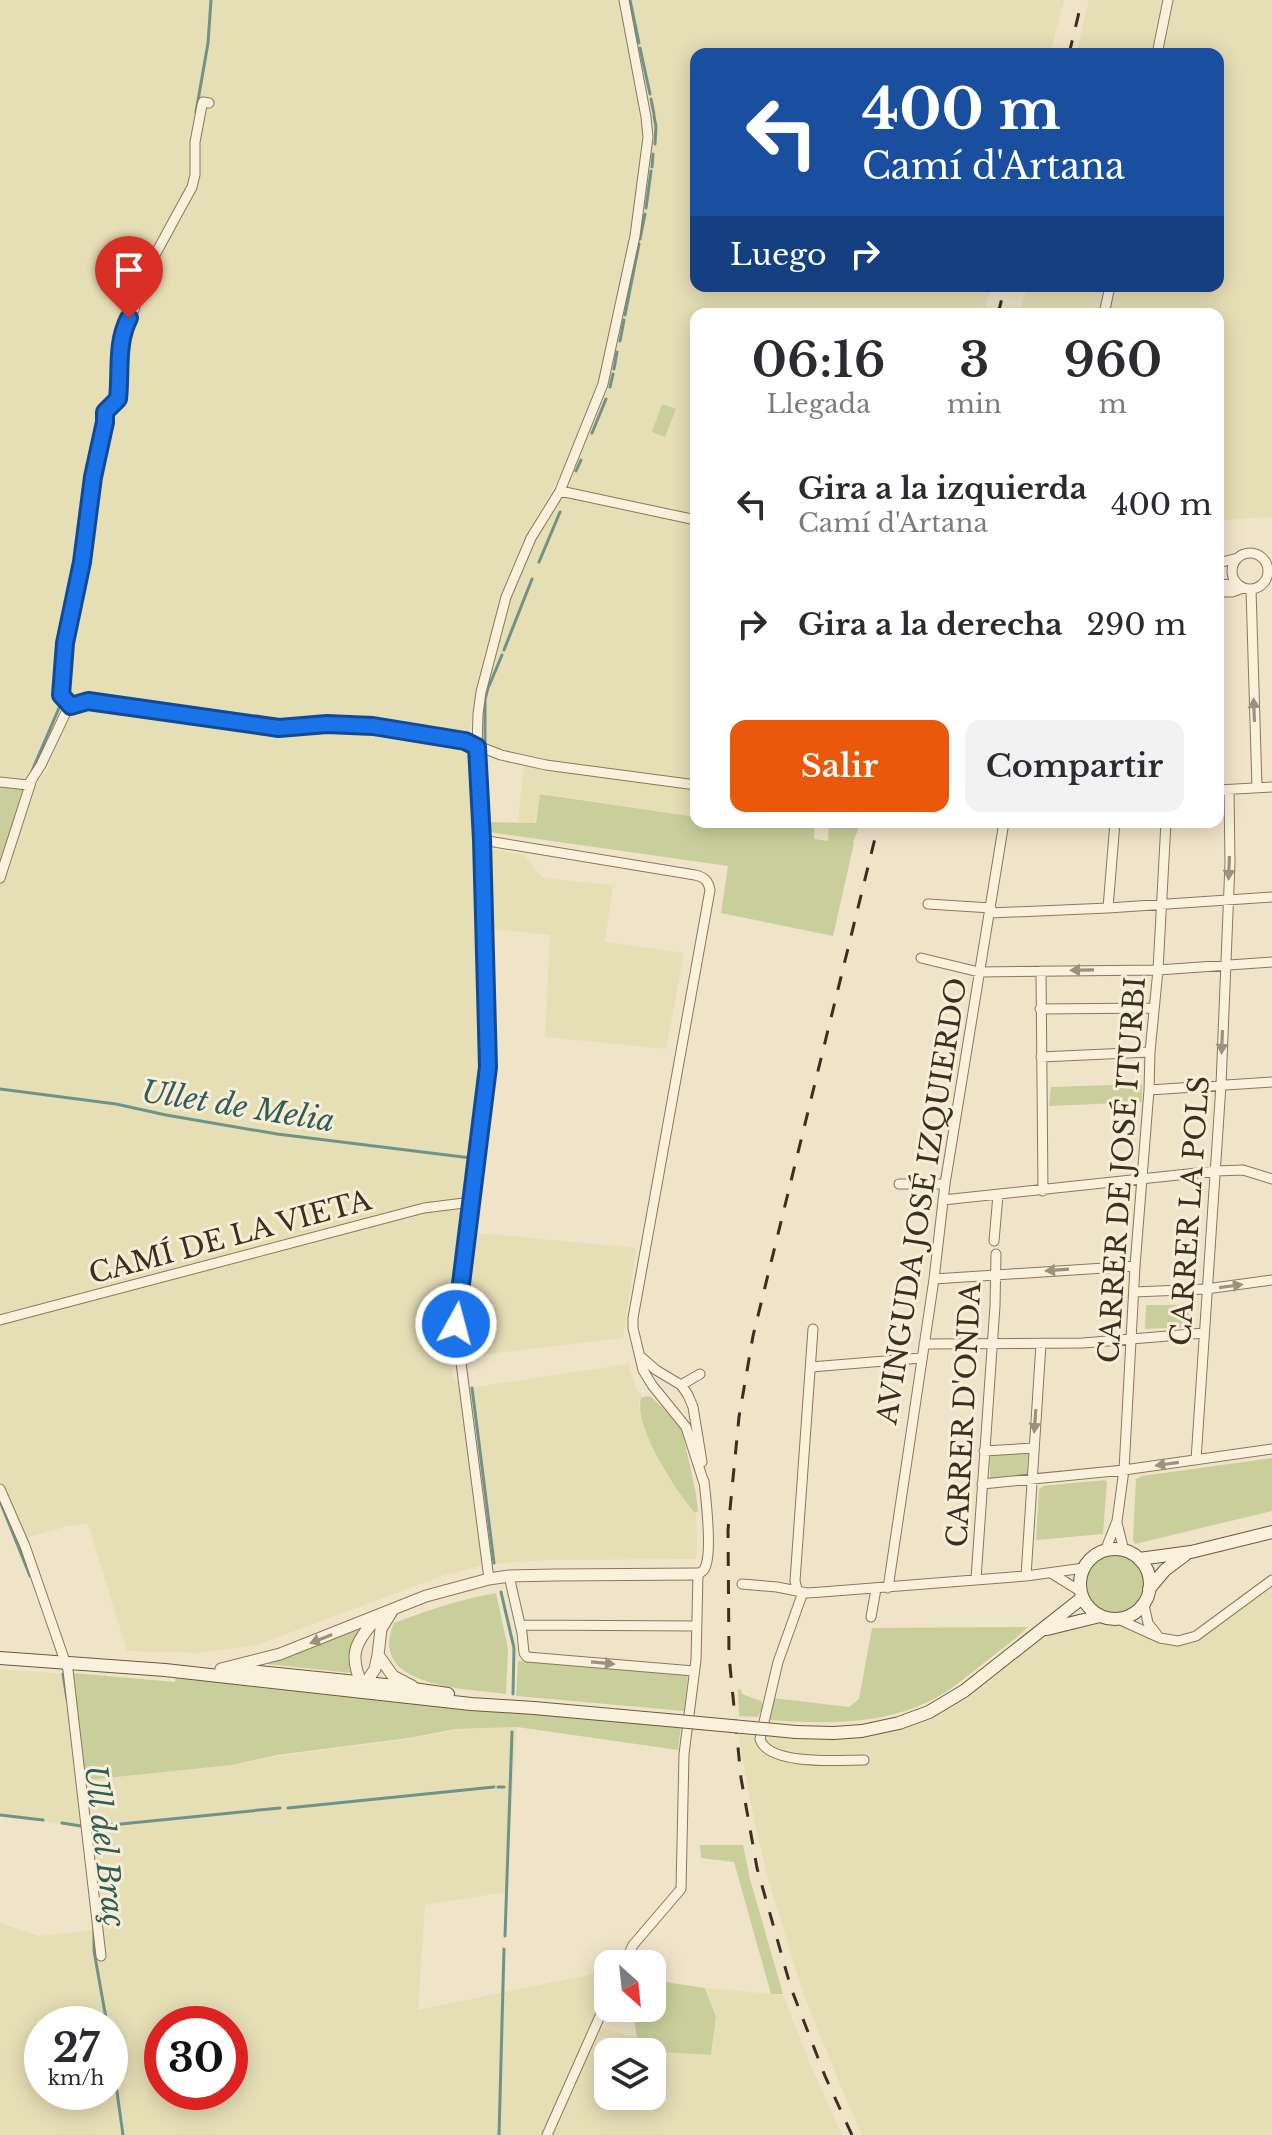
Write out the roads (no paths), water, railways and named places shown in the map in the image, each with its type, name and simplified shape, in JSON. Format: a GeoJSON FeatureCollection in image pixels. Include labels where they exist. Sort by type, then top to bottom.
{"type":"FeatureCollection","features":[{"type":"Feature","properties":{"kind":"main road"},"geometry":{"type":"LineString","coordinates":[[1139,1559],[1191,1552],[1272,1532]]}},
{"type":"Feature","properties":{"kind":"main road"},"geometry":{"type":"LineString","coordinates":[[1043,1629],[1100,1616],[1118,1619],[1144,1605],[1149,1589],[1145,1567],[1139,1559],[1124,1551],[1105,1551],[1093,1557],[1081,1575],[1081,1595],[1092,1611],[1100,1616]]}},
{"type":"Feature","properties":{"kind":"main road"},"geometry":{"type":"LineString","coordinates":[[1149,1589],[1165,1570],[1191,1552]]}},
{"type":"Feature","properties":{"kind":"main road"},"geometry":{"type":"LineString","coordinates":[[0,1658],[165,1670],[430,1699],[834,1733],[899,1723],[954,1698],[1043,1629],[1081,1595]]}},
{"type":"Feature","properties":{"kind":"main road"},"geometry":{"type":"LineString","coordinates":[[165,1670],[266,1672],[416,1688],[498,1705]]}},
{"type":"Feature","properties":{"kind":"street"},"geometry":{"type":"LineString","coordinates":[[489,1579],[456,1324],[488,1067],[477,747],[481,692],[506,597],[531,538],[560,491],[603,384],[635,236],[648,137],[624,0]]}},
{"type":"Feature","properties":{"kind":"street"},"geometry":{"type":"LineString","coordinates":[[1158,48],[1168,0]]}},
{"type":"Feature","properties":{"kind":"street"},"geometry":{"type":"LineString","coordinates":[[71,706],[60,691],[62,666],[82,562],[104,416],[118,399],[124,331],[144,275],[192,187],[202,105],[203,102],[209,103]]}},
{"type":"Feature","properties":{"kind":"street"},"geometry":{"type":"LineString","coordinates":[[560,491],[690,519]]}},
{"type":"Feature","properties":{"kind":"street"},"geometry":{"type":"LineString","coordinates":[[1224,567],[1248,553],[1258,555],[1269,563],[1267,587],[1224,585]]}},
{"type":"Feature","properties":{"kind":"street"},"geometry":{"type":"LineString","coordinates":[[1224,562],[1236,560]]}},
{"type":"Feature","properties":{"kind":"street"},"geometry":{"type":"LineString","coordinates":[[1236,560],[1232,575],[1244,588],[1257,788]]}},
{"type":"Feature","properties":{"kind":"street"},"geometry":{"type":"LineString","coordinates":[[1224,592],[1244,588]]}},
{"type":"Feature","properties":{"kind":"street"},"geometry":{"type":"LineString","coordinates":[[0,878],[32,780],[71,706],[88,701],[279,728],[327,724],[373,726],[465,741],[501,755],[546,765],[690,784]]}},
{"type":"Feature","properties":{"kind":"street"},"geometry":{"type":"LineString","coordinates":[[0,782],[26,786],[32,780]]}},
{"type":"Feature","properties":{"kind":"street"},"geometry":{"type":"LineString","coordinates":[[1224,790],[1272,787]]}},
{"type":"Feature","properties":{"kind":"street","name":"CARRER LA POLS"},"geometry":{"type":"LineString","coordinates":[[1196,1460],[1221,1085],[1230,863],[1224,790]]}},
{"type":"Feature","properties":{"kind":"street","name":"AVINGUDA JOSÉ IZQUIERDO"},"geometry":{"type":"LineString","coordinates":[[888,1588],[945,1184],[1003,828]]}},
{"type":"Feature","properties":{"kind":"street"},"geometry":{"type":"LineString","coordinates":[[1108,908],[1115,828]]}},
{"type":"Feature","properties":{"kind":"street","name":"CARRER DE JOSÉ ITURBI"},"geometry":{"type":"LineString","coordinates":[[1105,1551],[1117,1521],[1124,1470],[1166,828]]}},
{"type":"Feature","properties":{"kind":"street"},"geometry":{"type":"LineString","coordinates":[[482,840],[695,875],[704,878],[709,885],[633,1328],[647,1378],[678,1415],[689,1435],[704,1483]]}},
{"type":"Feature","properties":{"kind":"street"},"geometry":{"type":"LineString","coordinates":[[928,904],[990,911],[1108,908],[1272,897]]}},
{"type":"Feature","properties":{"kind":"street"},"geometry":{"type":"LineString","coordinates":[[921,958],[979,972],[1158,970],[1272,962]]}},
{"type":"Feature","properties":{"kind":"street"},"geometry":{"type":"LineString","coordinates":[[1041,971],[1043,1191]]}},
{"type":"Feature","properties":{"kind":"street"},"geometry":{"type":"LineString","coordinates":[[1040,1009],[1154,1008]]}},
{"type":"Feature","properties":{"kind":"street"},"geometry":{"type":"LineString","coordinates":[[1041,1057],[1150,1052]]}},
{"type":"Feature","properties":{"kind":"street"},"geometry":{"type":"LineString","coordinates":[[1149,1090],[1272,1082]]}},
{"type":"Feature","properties":{"kind":"street"},"geometry":{"type":"LineString","coordinates":[[943,1200],[1216,1171],[1243,1170],[1272,1179]]}},
{"type":"Feature","properties":{"kind":"street"},"geometry":{"type":"LineString","coordinates":[[899,1184],[945,1184]]}},
{"type":"Feature","properties":{"kind":"street"},"geometry":{"type":"LineString","coordinates":[[994,1241],[998,1195]]}},
{"type":"Feature","properties":{"kind":"street","name":"CAMÍ DE LA VIETA"},"geometry":{"type":"LineString","coordinates":[[0,1320],[424,1208],[472,1202]]}},
{"type":"Feature","properties":{"kind":"street","name":"CARRER D'ONDA"},"geometry":{"type":"LineString","coordinates":[[976,1579],[996,1254]]}},
{"type":"Feature","properties":{"kind":"street"},"geometry":{"type":"LineString","coordinates":[[934,1279],[1135,1266]]}},
{"type":"Feature","properties":{"kind":"street"},"geometry":{"type":"LineString","coordinates":[[1134,1292],[1206,1289],[1272,1280]]}},
{"type":"Feature","properties":{"kind":"street"},"geometry":{"type":"LineString","coordinates":[[813,1329],[795,1581],[802,1595],[778,1662],[760,1734],[761,1743],[771,1752],[796,1759],[864,1760]]}},
{"type":"Feature","properties":{"kind":"street"},"geometry":{"type":"LineString","coordinates":[[924,1344],[1041,1344],[1204,1333]]}},
{"type":"Feature","properties":{"kind":"street"},"geometry":{"type":"LineString","coordinates":[[1026,1576],[1041,1344]]}},
{"type":"Feature","properties":{"kind":"street"},"geometry":{"type":"LineString","coordinates":[[811,1367],[921,1358]]}},
{"type":"Feature","properties":{"kind":"street"},"geometry":{"type":"LineString","coordinates":[[221,1669],[280,1654],[426,1596],[489,1579],[509,1576],[698,1574],[703,1571],[707,1562],[707,1513],[693,1407],[678,1383],[643,1362]]}},
{"type":"Feature","properties":{"kind":"street"},"geometry":{"type":"LineString","coordinates":[[658,1392],[663,1383],[678,1383],[700,1374]]}},
{"type":"Feature","properties":{"kind":"street"},"geometry":{"type":"LineString","coordinates":[[678,1415],[693,1407]]}},
{"type":"Feature","properties":{"kind":"street"},"geometry":{"type":"LineString","coordinates":[[984,1451],[1034,1448]]}},
{"type":"Feature","properties":{"kind":"street"},"geometry":{"type":"LineString","coordinates":[[982,1484],[1124,1470],[1272,1449]]}},
{"type":"Feature","properties":{"kind":"street"},"geometry":{"type":"LineString","coordinates":[[0,1489],[25,1546],[66,1663],[101,1956]]}},
{"type":"Feature","properties":{"kind":"street","name":"CARRER DE JOSÉ ITURBI"},"geometry":{"type":"LineString","coordinates":[[1117,1521],[1124,1551]]}},
{"type":"Feature","properties":{"kind":"street"},"geometry":{"type":"LineString","coordinates":[[742,1584],[799,1592],[876,1589],[1084,1568]]}},
{"type":"Feature","properties":{"kind":"street"},"geometry":{"type":"LineString","coordinates":[[1051,1573],[1081,1595]]}},
{"type":"Feature","properties":{"kind":"street"},"geometry":{"type":"LineString","coordinates":[[631,1950],[681,1889],[684,1754],[694,1671],[698,1574]]}},
{"type":"Feature","properties":{"kind":"street"},"geometry":{"type":"LineString","coordinates":[[509,1576],[525,1655],[694,1671]]}},
{"type":"Feature","properties":{"kind":"street"},"geometry":{"type":"LineString","coordinates":[[1118,1619],[1160,1638],[1178,1641],[1196,1636],[1272,1580]]}},
{"type":"Feature","properties":{"kind":"street"},"geometry":{"type":"LineString","coordinates":[[871,1617],[876,1589]]}},
{"type":"Feature","properties":{"kind":"street"},"geometry":{"type":"LineString","coordinates":[[1144,1605],[1148,1623],[1160,1638]]}},
{"type":"Feature","properties":{"kind":"street"},"geometry":{"type":"LineString","coordinates":[[363,1684],[375,1669],[381,1629],[393,1610]]}},
{"type":"Feature","properties":{"kind":"street"},"geometry":{"type":"LineString","coordinates":[[363,1684],[354,1664],[356,1651],[379,1616]]}},
{"type":"Feature","properties":{"kind":"street"},"geometry":{"type":"LineString","coordinates":[[520,1625],[695,1626]]}},
{"type":"Feature","properties":{"kind":"street"},"geometry":{"type":"LineString","coordinates":[[378,1655],[393,1676],[416,1688]]}},
{"type":"Feature","properties":{"kind":"street"},"geometry":{"type":"LineString","coordinates":[[273,1682],[363,1684],[422,1694],[430,1699]]}},
{"type":"Feature","properties":{"kind":"street"},"geometry":{"type":"LineString","coordinates":[[547,2135],[597,2022]]}},
{"type":"Feature","properties":{"kind":"waterway","name":"Ull del Braç"},"geometry":{"type":"LineString","coordinates":[[196,112],[208,43],[211,0]]}},
{"type":"Feature","properties":{"kind":"waterway"},"geometry":{"type":"LineString","coordinates":[[630,0],[639,43]]}},
{"type":"Feature","properties":{"kind":"waterway"},"geometry":{"type":"LineString","coordinates":[[640,48],[650,94]]}},
{"type":"Feature","properties":{"kind":"waterway"},"geometry":{"type":"LineString","coordinates":[[651,99],[654,114]]}},
{"type":"Feature","properties":{"kind":"waterway"},"geometry":{"type":"LineString","coordinates":[[654,116],[655,144]]}},
{"type":"Feature","properties":{"kind":"waterway"},"geometry":{"type":"LineString","coordinates":[[652,167],[653,154]]}},
{"type":"Feature","properties":{"kind":"waterway"},"geometry":{"type":"LineString","coordinates":[[646,208],[651,171]]}},
{"type":"Feature","properties":{"kind":"waterway"},"geometry":{"type":"LineString","coordinates":[[640,239],[645,214]]}},
{"type":"Feature","properties":{"kind":"waterway"},"geometry":{"type":"LineString","coordinates":[[625,315],[639,244]]}},
{"type":"Feature","properties":{"kind":"waterway","name":"Ull del Braç"},"geometry":{"type":"LineString","coordinates":[[114,386],[116,344],[131,305]]}},
{"type":"Feature","properties":{"kind":"waterway"},"geometry":{"type":"LineString","coordinates":[[620,341],[624,320]]}},
{"type":"Feature","properties":{"kind":"waterway"},"geometry":{"type":"LineString","coordinates":[[614,369],[617,352]]}},
{"type":"Feature","properties":{"kind":"waterway"},"geometry":{"type":"LineString","coordinates":[[610,387],[613,374]]}},
{"type":"Feature","properties":{"kind":"waterway"},"geometry":{"type":"LineString","coordinates":[[592,433],[606,399]]}},
{"type":"Feature","properties":{"kind":"waterway"},"geometry":{"type":"LineString","coordinates":[[576,471],[581,460]]}},
{"type":"Feature","properties":{"kind":"waterway"},"geometry":{"type":"LineString","coordinates":[[539,562],[560,512]]}},
{"type":"Feature","properties":{"kind":"waterway"},"geometry":{"type":"LineString","coordinates":[[504,650],[532,579]]}},
{"type":"Feature","properties":{"kind":"waterway"},"geometry":{"type":"LineString","coordinates":[[489,686],[502,655]]}},
{"type":"Feature","properties":{"kind":"waterway"},"geometry":{"type":"LineString","coordinates":[[485,744],[485,699],[488,688]]}},
{"type":"Feature","properties":{"kind":"waterway","name":"Ull del Braç"},"geometry":{"type":"LineString","coordinates":[[32,771],[62,701]]}},
{"type":"Feature","properties":{"kind":"waterway"},"geometry":{"type":"LineString","coordinates":[[485,763],[486,795]]}},
{"type":"Feature","properties":{"kind":"waterway"},"geometry":{"type":"LineString","coordinates":[[486,800],[487,822]]}},
{"type":"Feature","properties":{"kind":"waterway"},"geometry":{"type":"LineString","coordinates":[[488,850],[489,894]]}},
{"type":"Feature","properties":{"kind":"waterway"},"geometry":{"type":"LineString","coordinates":[[490,904],[491,928]]}},
{"type":"Feature","properties":{"kind":"waterway"},"geometry":{"type":"LineString","coordinates":[[491,928],[492,977]]}},
{"type":"Feature","properties":{"kind":"waterway"},"geometry":{"type":"LineString","coordinates":[[492,987],[494,1044]]}},
{"type":"Feature","properties":{"kind":"waterway"},"geometry":{"type":"LineString","coordinates":[[494,1046],[495,1070]]}},
{"type":"Feature","properties":{"kind":"waterway"},"geometry":{"type":"LineString","coordinates":[[491,1095],[494,1079]]}},
{"type":"Feature","properties":{"kind":"waterway","name":"Ullet de Melia"},"geometry":{"type":"LineString","coordinates":[[0,1089],[116,1104],[277,1134],[471,1158]]}},
{"type":"Feature","properties":{"kind":"waterway"},"geometry":{"type":"LineString","coordinates":[[483,1165],[491,1097]]}},
{"type":"Feature","properties":{"kind":"waterway"},"geometry":{"type":"LineString","coordinates":[[475,1229],[481,1180]]}},
{"type":"Feature","properties":{"kind":"waterway"},"geometry":{"type":"LineString","coordinates":[[467,1351],[464,1316],[474,1234]]}},
{"type":"Feature","properties":{"kind":"waterway"},"geometry":{"type":"LineString","coordinates":[[472,1388],[479,1443]]}},
{"type":"Feature","properties":{"kind":"waterway"},"geometry":{"type":"LineString","coordinates":[[479,1443],[494,1563]]}},
{"type":"Feature","properties":{"kind":"waterway","name":"Ull del Braç"},"geometry":{"type":"LineString","coordinates":[[0,1501],[30,1576]]}},
{"type":"Feature","properties":{"kind":"waterway"},"geometry":{"type":"LineString","coordinates":[[501,1592],[514,1648],[513,1694]]}},
{"type":"Feature","properties":{"kind":"waterway","name":"Ull del Braç"},"geometry":{"type":"LineString","coordinates":[[63,1674],[67,1699]]}},
{"type":"Feature","properties":{"kind":"waterway"},"geometry":{"type":"LineString","coordinates":[[505,1936],[512,1732]]}},
{"type":"Feature","properties":{"kind":"waterway"},"geometry":{"type":"LineString","coordinates":[[288,1808],[494,1787]]}},
{"type":"Feature","properties":{"kind":"waterway"},"geometry":{"type":"LineString","coordinates":[[498,1787],[504,1787]]}},
{"type":"Feature","properties":{"kind":"waterway"},"geometry":{"type":"LineString","coordinates":[[91,1827],[280,1808]]}},
{"type":"Feature","properties":{"kind":"waterway"},"geometry":{"type":"LineString","coordinates":[[0,1815],[43,1820]]}},
{"type":"Feature","properties":{"kind":"waterway"},"geometry":{"type":"LineString","coordinates":[[62,1823],[81,1826]]}},
{"type":"Feature","properties":{"kind":"waterway","name":"Ull del Braç"},"geometry":{"type":"LineString","coordinates":[[94,1929],[94,1951],[104,2006]]}},
{"type":"Feature","properties":{"kind":"waterway"},"geometry":{"type":"LineString","coordinates":[[499,2135],[504,1949]]}},
{"type":"Feature","properties":{"kind":"waterway","name":"Ull del Braç"},"geometry":{"type":"LineString","coordinates":[[120,2110],[123,2135]]}},
{"type":"Feature","properties":{"kind":"railway"},"geometry":{"type":"LineString","coordinates":[[1070,48],[1082,0]]}},
{"type":"Feature","properties":{"kind":"railway"},"geometry":{"type":"LineString","coordinates":[[1000,308],[1004,292]]}},
{"type":"Feature","properties":{"kind":"railway"},"geometry":{"type":"LineString","coordinates":[[852,2135],[791,1988],[757,1868],[741,1778],[729,1656],[728,1530],[739,1417],[753,1336],[878,828]]}}]}
